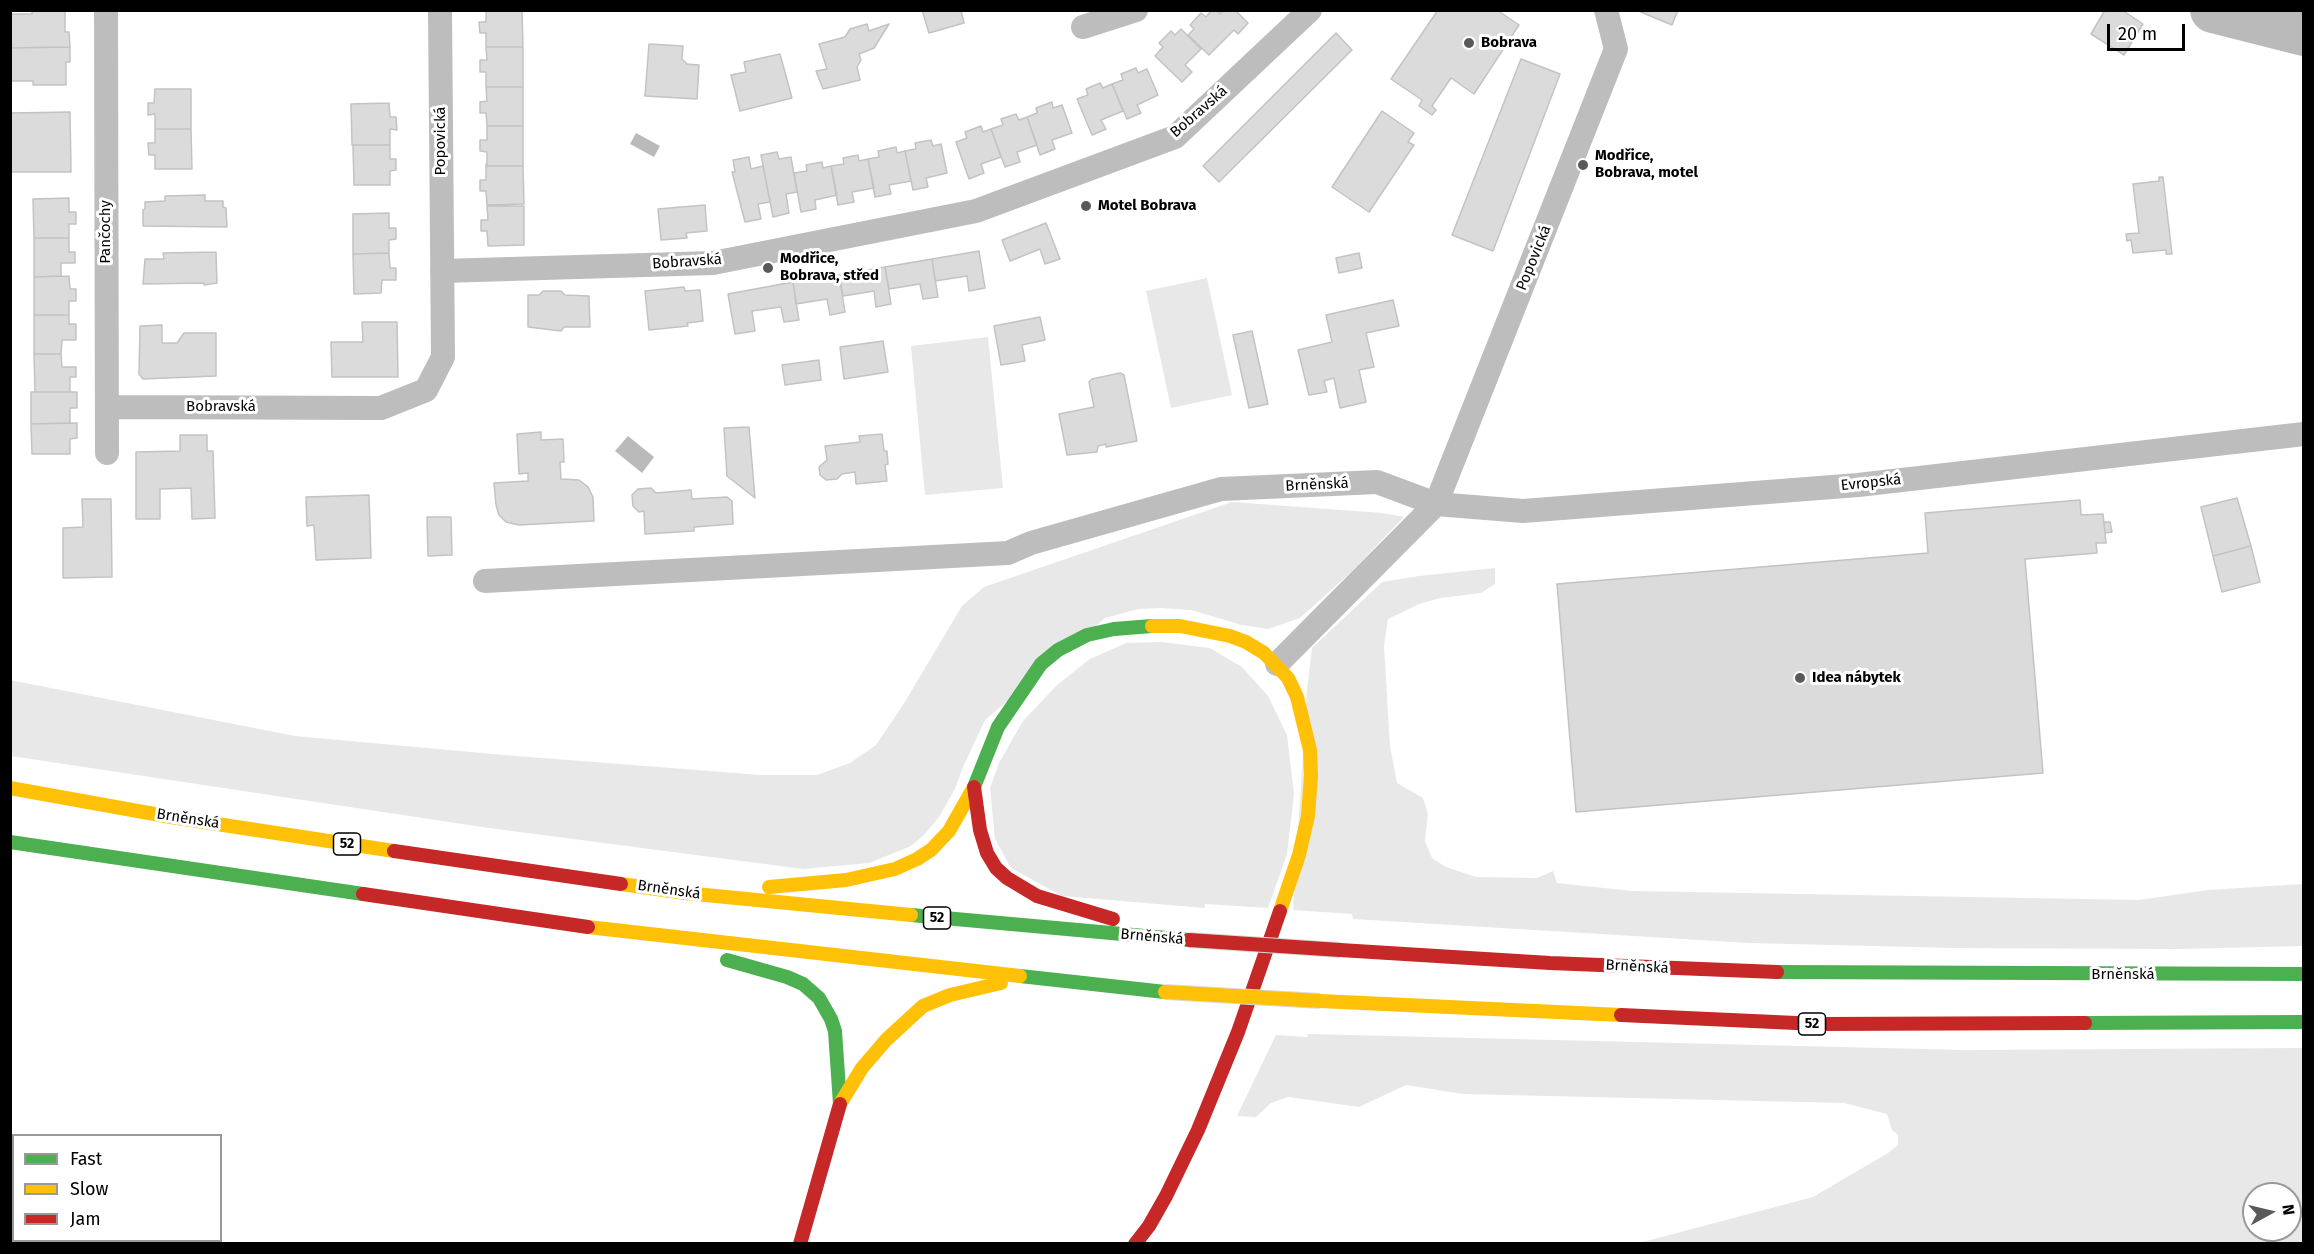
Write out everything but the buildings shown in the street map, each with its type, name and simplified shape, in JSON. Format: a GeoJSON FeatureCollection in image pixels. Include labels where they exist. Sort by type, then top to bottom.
{"type":"FeatureCollection","features":[{"type":"Feature","properties":{"kind":"main road"},"geometry":{"type":"LineString","coordinates":[[685,893],[846,880],[895,869],[917,859],[941,840],[955,822],[974,788],[998,727],[1028,681],[1041,664],[1058,650],[1087,635],[1114,629],[1180,626],[1206,630],[1246,642],[1264,653],[1288,678],[1297,697],[1310,750],[1311,793],[1299,855],[1238,1032],[1198,1130],[1166,1196],[1149,1226],[1135,1244]]}},
{"type":"Feature","properties":{"kind":"main road","name":"Brněnská"},"geometry":{"type":"LineString","coordinates":[[10,788],[317,840],[685,893],[1009,925],[1190,940],[1572,964],[1816,973],[2304,974]]}},
{"type":"Feature","properties":{"kind":"main road"},"geometry":{"type":"LineString","coordinates":[[974,788],[980,830],[987,853],[996,868],[1021,888],[1059,904],[1190,940]]}},
{"type":"Feature","properties":{"kind":"main road","name":"52"},"geometry":{"type":"LineString","coordinates":[[10,842],[630,933],[1165,992],[1818,1024],[2304,1022]]}},
{"type":"Feature","properties":{"kind":"main road"},"geometry":{"type":"LineString","coordinates":[[630,933],[787,977],[811,990],[825,1008],[835,1031],[840,1104]]}},
{"type":"Feature","properties":{"kind":"main road"},"geometry":{"type":"LineString","coordinates":[[800,1244],[840,1104],[862,1068],[909,1017],[923,1006],[950,995],[1026,978]]}},
{"type":"Feature","properties":{"kind":"street","name":"Pančochy"},"geometry":{"type":"LineString","coordinates":[[106,10],[106,453]]}},
{"type":"Feature","properties":{"kind":"street","name":"Popovická"},"geometry":{"type":"LineString","coordinates":[[440,10],[442,271]]}},
{"type":"Feature","properties":{"kind":"street"},"geometry":{"type":"LineString","coordinates":[[1083,27],[1136,10]]}},
{"type":"Feature","properties":{"kind":"street","name":"Bobravská"},"geometry":{"type":"LineString","coordinates":[[107,407],[381,408],[426,390],[442,357],[442,271],[713,263],[976,211],[1175,136],[1310,10]]}},
{"type":"Feature","properties":{"kind":"street","name":"Popovická"},"geometry":{"type":"LineString","coordinates":[[1436,504],[1616,49],[1606,10]]}},
{"type":"Feature","properties":{"kind":"street","name":"Evropská"},"geometry":{"type":"LineString","coordinates":[[1436,504],[1523,511],[1846,486],[2304,434]]}},
{"type":"Feature","properties":{"kind":"street","name":"Brněnská"},"geometry":{"type":"LineString","coordinates":[[484,581],[1008,553],[1031,543],[1221,489],[1377,482],[1436,504]]}},
{"type":"Feature","properties":{"kind":"street"},"geometry":{"type":"LineString","coordinates":[[1277,664],[1436,504]]}},
{"type":"Feature","properties":{"kind":"shaded area"},"geometry":{"type":"Polygon","coordinates":[[[636,133],[660,146],[654,157],[630,144],[636,133]]]}},
{"type":"Feature","properties":{"kind":"shaded area"},"geometry":{"type":"Polygon","coordinates":[[[1207,278],[1232,395],[1171,408],[1146,291],[1207,278]]]}},
{"type":"Feature","properties":{"kind":"shaded area"},"geometry":{"type":"Polygon","coordinates":[[[988,337],[1003,488],[925,495],[911,346],[988,337]]]}},
{"type":"Feature","properties":{"kind":"shaded area"},"geometry":{"type":"Polygon","coordinates":[[[628,436],[654,457],[642,473],[615,451],[628,436]]]}},
{"type":"Feature","properties":{"kind":"shaded area"},"geometry":{"type":"Polygon","coordinates":[[[1232,502],[1383,513],[1404,517],[1351,572],[1300,618],[1268,629],[1242,625],[1191,610],[1138,609],[1105,618],[985,720],[955,789],[939,817],[924,835],[911,846],[869,863],[803,869],[489,828],[11,756],[10,680],[295,736],[761,775],[817,775],[850,763],[876,745],[903,705],[962,606],[984,587],[1232,502]]]}},
{"type":"Feature","properties":{"kind":"shaded area"},"geometry":{"type":"Polygon","coordinates":[[[1495,568],[1495,584],[1481,593],[1440,598],[1419,604],[1388,619],[1384,646],[1390,746],[1397,783],[1423,798],[1428,814],[1425,841],[1432,858],[1446,867],[1476,877],[1537,878],[1553,871],[1557,883],[1632,891],[2139,900],[2208,890],[2303,884],[2304,946],[2178,949],[1955,948],[1749,943],[1353,919],[1352,914],[1293,910],[1307,690],[1312,648],[1382,582],[1495,568]]]}},
{"type":"Feature","properties":{"kind":"shaded area"},"geometry":{"type":"Polygon","coordinates":[[[1162,642],[1210,648],[1242,667],[1268,696],[1287,735],[1294,794],[1287,854],[1268,908],[1205,904],[1205,908],[1062,896],[1011,868],[995,839],[990,788],[999,763],[1023,721],[1057,685],[1090,659],[1126,643],[1162,642]]]}},
{"type":"Feature","properties":{"kind":"shaded area"},"geometry":{"type":"Polygon","coordinates":[[[1276,1035],[1964,1050],[2303,1048],[2303,1243],[1639,1243],[1813,1197],[1888,1153],[1898,1145],[1898,1135],[1892,1130],[1887,1114],[1844,1103],[1463,1094],[1406,1085],[1359,1107],[1288,1097],[1271,1103],[1256,1117],[1237,1116],[1276,1035]]]}},
{"type":"Feature","properties":{"kind":"waterway","name":"Bobrava"},"geometry":{"type":"LineString","coordinates":[[2213,10],[2304,33]]}},
{"type":"Feature","properties":{"kind":"traffic: fast"},"geometry":{"type":"LineString","coordinates":[[974,787],[998,727],[1041,664],[1058,650],[1087,635],[1114,629],[1152,626]]}},
{"type":"Feature","properties":{"kind":"traffic: fast"},"geometry":{"type":"LineString","coordinates":[[10,842],[363,894]]}},
{"type":"Feature","properties":{"kind":"traffic: fast"},"geometry":{"type":"LineString","coordinates":[[911,915],[1189,940]]}},
{"type":"Feature","properties":{"kind":"traffic: fast"},"geometry":{"type":"LineString","coordinates":[[727,960],[787,977],[803,984],[819,998],[835,1031],[840,1104]]}},
{"type":"Feature","properties":{"kind":"traffic: fast"},"geometry":{"type":"LineString","coordinates":[[1777,972],[2304,974]]}},
{"type":"Feature","properties":{"kind":"traffic: fast"},"geometry":{"type":"LineString","coordinates":[[1020,976],[1165,992]]}},
{"type":"Feature","properties":{"kind":"traffic: fast"},"geometry":{"type":"LineString","coordinates":[[2085,1023],[2304,1022]]}},
{"type":"Feature","properties":{"kind":"traffic: slow"},"geometry":{"type":"LineString","coordinates":[[1152,626],[1180,626],[1230,636],[1246,642],[1264,653],[1288,678],[1297,697],[1310,750],[1308,816],[1299,855],[1280,911]]}},
{"type":"Feature","properties":{"kind":"traffic: slow"},"geometry":{"type":"LineString","coordinates":[[769,887],[846,880],[895,869],[917,859],[931,850],[949,831],[974,787]]}},
{"type":"Feature","properties":{"kind":"traffic: slow"},"geometry":{"type":"LineString","coordinates":[[10,788],[171,817],[394,851]]}},
{"type":"Feature","properties":{"kind":"traffic: slow"},"geometry":{"type":"LineString","coordinates":[[621,884],[685,893],[911,915]]}},
{"type":"Feature","properties":{"kind":"traffic: slow"},"geometry":{"type":"LineString","coordinates":[[588,927],[1020,976]]}},
{"type":"Feature","properties":{"kind":"traffic: slow"},"geometry":{"type":"LineString","coordinates":[[840,1104],[862,1068],[886,1040],[923,1006],[950,995],[1001,983]]}},
{"type":"Feature","properties":{"kind":"traffic: slow"},"geometry":{"type":"LineString","coordinates":[[1165,992],[1320,1001]]}},
{"type":"Feature","properties":{"kind":"traffic: slow"},"geometry":{"type":"LineString","coordinates":[[1320,1001],[1621,1015]]}},
{"type":"Feature","properties":{"kind":"traffic: jam"},"geometry":{"type":"LineString","coordinates":[[974,787],[980,830],[987,853],[996,868],[1007,878],[1037,896],[1113,919]]}},
{"type":"Feature","properties":{"kind":"traffic: jam"},"geometry":{"type":"LineString","coordinates":[[394,851],[621,884]]}},
{"type":"Feature","properties":{"kind":"traffic: jam"},"geometry":{"type":"LineString","coordinates":[[363,894],[588,927]]}},
{"type":"Feature","properties":{"kind":"traffic: jam"},"geometry":{"type":"LineString","coordinates":[[1135,1244],[1149,1226],[1166,1196],[1198,1130],[1238,1032],[1280,911]]}},
{"type":"Feature","properties":{"kind":"traffic: jam"},"geometry":{"type":"LineString","coordinates":[[1189,940],[1340,950]]}},
{"type":"Feature","properties":{"kind":"traffic: jam"},"geometry":{"type":"LineString","coordinates":[[1340,950],[1550,963],[1777,972]]}},
{"type":"Feature","properties":{"kind":"traffic: jam"},"geometry":{"type":"LineString","coordinates":[[1621,1015],[1818,1024],[2085,1023]]}},
{"type":"Feature","properties":{"kind":"traffic: jam"},"geometry":{"type":"LineString","coordinates":[[800,1244],[840,1104]]}},
{"type":"Feature","properties":{"kind":"place","name":"Bobrava"},"geometry":{"type":"Point","coordinates":[1469,43]}},
{"type":"Feature","properties":{"kind":"place","name":"Modřice, Bobrava, motel"},"geometry":{"type":"Point","coordinates":[1583,165]}},
{"type":"Feature","properties":{"kind":"place","name":"Motel Bobrava"},"geometry":{"type":"Point","coordinates":[1086,206]}},
{"type":"Feature","properties":{"kind":"place","name":"Modřice, Bobrava, střed"},"geometry":{"type":"Point","coordinates":[768,268]}},
{"type":"Feature","properties":{"kind":"place","name":"Idea nábytek"},"geometry":{"type":"Point","coordinates":[1800,678]}}]}
